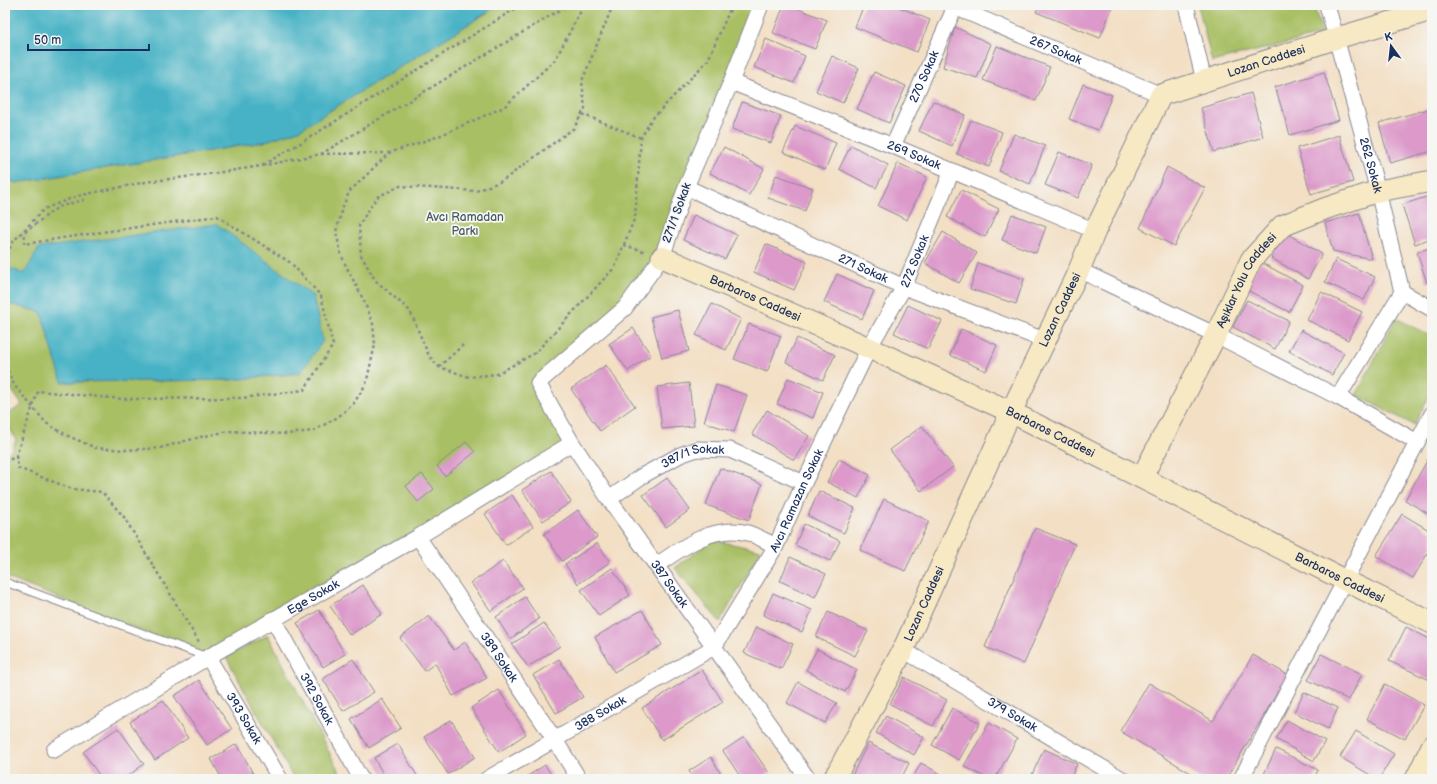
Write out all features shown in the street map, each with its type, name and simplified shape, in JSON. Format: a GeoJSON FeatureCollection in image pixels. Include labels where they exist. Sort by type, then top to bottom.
{"type":"FeatureCollection","features":[{"type":"Feature","properties":{"kind":"street","name":"271/1 Sokak"},"geometry":{"type":"LineString","coordinates":[[538,383],[625,308],[662,257],[686,187],[731,82],[761,5]]}},
{"type":"Feature","properties":{"kind":"street"},"geometry":{"type":"LineString","coordinates":[[1186,5],[1204,81]]}},
{"type":"Feature","properties":{"kind":"street","name":"262 Sokak"},"geometry":{"type":"LineString","coordinates":[[1327,5],[1378,191],[1402,292]]}},
{"type":"Feature","properties":{"kind":"street","name":"267 Sokak"},"geometry":{"type":"LineString","coordinates":[[952,6],[1161,96]]}},
{"type":"Feature","properties":{"kind":"street","name":"270 Sokak"},"geometry":{"type":"LineString","coordinates":[[893,146],[952,6]]}},
{"type":"Feature","properties":{"kind":"street","name":"Lozan Caddesi"},"geometry":{"type":"LineString","coordinates":[[834,779],[904,650],[1044,340],[1079,270],[1095,231],[1161,96],[1337,38],[1432,10]]}},
{"type":"Feature","properties":{"kind":"street","name":"269 Sokak"},"geometry":{"type":"LineString","coordinates":[[731,82],[893,146],[1095,231]]}},
{"type":"Feature","properties":{"kind":"street","name":"272 Sokak"},"geometry":{"type":"LineString","coordinates":[[869,348],[904,287],[952,171]]}},
{"type":"Feature","properties":{"kind":"street","name":"Aşıklar Yolu Caddesi"},"geometry":{"type":"LineString","coordinates":[[1142,478],[1216,335],[1251,260],[1282,226],[1324,209],[1378,191],[1432,181]]}},
{"type":"Feature","properties":{"kind":"street","name":"271 Sokak"},"geometry":{"type":"LineString","coordinates":[[686,187],[904,287],[1044,340]]}},
{"type":"Feature","properties":{"kind":"street","name":"Barbaros Caddesi"},"geometry":{"type":"LineString","coordinates":[[662,257],[1011,412],[1432,623]]}},
{"type":"Feature","properties":{"kind":"street"},"geometry":{"type":"LineString","coordinates":[[1079,270],[1216,335],[1338,397],[1417,442]]}},
{"type":"Feature","properties":{"kind":"street"},"geometry":{"type":"LineString","coordinates":[[1338,397],[1402,292],[1432,309]]}},
{"type":"Feature","properties":{"kind":"street","name":"Avcı Ramazan Sokak"},"geometry":{"type":"LineString","coordinates":[[714,647],[776,546],[804,483],[869,348]]}},
{"type":"Feature","properties":{"kind":"street","name":"387 Sokak"},"geometry":{"type":"LineString","coordinates":[[538,383],[572,443],[609,498],[808,779]]}},
{"type":"Feature","properties":{"kind":"street"},"geometry":{"type":"LineString","coordinates":[[1241,779],[1432,414]]}},
{"type":"Feature","properties":{"kind":"street","name":"Ege Sokak"},"geometry":{"type":"LineString","coordinates":[[54,750],[208,657],[418,537],[572,443]]}},
{"type":"Feature","properties":{"kind":"street","name":"387/1 Sokak"},"geometry":{"type":"LineString","coordinates":[[609,498],[642,476],[680,455],[697,449],[730,450],[804,483]]}},
{"type":"Feature","properties":{"kind":"street"},"geometry":{"type":"LineString","coordinates":[[657,566],[680,549],[700,538],[726,530],[748,533],[776,546]]}},
{"type":"Feature","properties":{"kind":"street","name":"389 Sokak"},"geometry":{"type":"LineString","coordinates":[[418,537],[555,740],[579,779]]}},
{"type":"Feature","properties":{"kind":"street","name":"392 Sokak"},"geometry":{"type":"LineString","coordinates":[[274,619],[361,779]]}},
{"type":"Feature","properties":{"kind":"street","name":"388 Sokak"},"geometry":{"type":"LineString","coordinates":[[487,779],[714,647]]}},
{"type":"Feature","properties":{"kind":"street","name":"379 Sokak"},"geometry":{"type":"LineString","coordinates":[[904,650],[1122,779]]}},
{"type":"Feature","properties":{"kind":"street","name":"393 Sokak"},"geometry":{"type":"LineString","coordinates":[[208,657],[280,779]]}},
{"type":"Feature","properties":{"kind":"street"},"geometry":{"type":"LineString","coordinates":[[1416,779],[1432,746]]}},
{"type":"Feature","properties":{"kind":"lane"},"geometry":{"type":"LineString","coordinates":[[5,582],[208,657]]}},
{"type":"Feature","properties":{"kind":"path"},"geometry":{"type":"LineString","coordinates":[[261,166],[299,144],[521,5]]}},
{"type":"Feature","properties":{"kind":"path"},"geometry":{"type":"LineString","coordinates":[[321,154],[568,5]]}},
{"type":"Feature","properties":{"kind":"path"},"geometry":{"type":"LineString","coordinates":[[5,260],[12,243],[44,209],[77,196],[146,182],[261,166],[321,154],[389,153],[439,136],[504,107],[555,60],[584,5]]}},
{"type":"Feature","properties":{"kind":"path"},"geometry":{"type":"LineString","coordinates":[[613,5],[582,81],[585,108],[574,128],[502,181],[476,191],[400,186],[377,197],[359,226],[361,255],[375,280],[410,311],[429,356],[439,367],[469,377],[497,374],[535,353],[615,266],[635,217],[641,138],[651,120],[708,60],[732,5]]}},
{"type":"Feature","properties":{"kind":"path"},"geometry":{"type":"LineString","coordinates":[[582,114],[641,138]]}},
{"type":"Feature","properties":{"kind":"path"},"geometry":{"type":"LineString","coordinates":[[5,365],[14,385],[46,423],[68,436],[96,448],[126,450],[160,448],[229,431],[287,434],[313,431],[338,417],[354,403],[366,384],[375,345],[373,324],[364,301],[341,254],[336,232],[342,209],[350,192],[389,153]]}},
{"type":"Feature","properties":{"kind":"path"},"geometry":{"type":"LineString","coordinates":[[87,200],[58,207],[25,232],[24,244],[217,216],[291,263],[321,296],[333,345],[304,390],[242,398],[122,399],[38,391],[16,456],[18,468],[72,489],[102,492],[124,517],[208,657]]}},
{"type":"Feature","properties":{"kind":"path"},"geometry":{"type":"LineString","coordinates":[[624,245],[662,257]]}},
{"type":"Feature","properties":{"kind":"path"},"geometry":{"type":"LineString","coordinates":[[439,367],[463,345]]}},
{"type":"Feature","properties":{"kind":"path"},"geometry":{"type":"LineString","coordinates":[[5,463],[16,456]]}},
{"type":"Feature","properties":{"kind":"green space","name":"Avcı Ramadan Parkı"},"geometry":{"type":"Polygon","coordinates":[[[499,5],[761,5],[662,257],[625,308],[538,383],[572,443],[208,657],[5,577],[5,455],[12,450],[16,440],[5,419],[5,416],[22,405],[5,380],[5,303],[41,312],[63,382],[230,380],[300,373],[24,275],[5,266],[5,178],[16,183],[263,142],[299,130],[499,5]]]}},
{"type":"Feature","properties":{"kind":"green space"},"geometry":{"type":"Polygon","coordinates":[[[1198,5],[1313,5],[1323,34],[1212,62],[1198,5]]]}},
{"type":"Feature","properties":{"kind":"green space"},"geometry":{"type":"Polygon","coordinates":[[[1396,318],[1432,337],[1432,391],[1414,425],[1356,395],[1396,318]]]}},
{"type":"Feature","properties":{"kind":"green space"},"geometry":{"type":"Polygon","coordinates":[[[712,540],[761,550],[720,622],[675,568],[712,540]]]}},
{"type":"Feature","properties":{"kind":"green space"},"geometry":{"type":"Polygon","coordinates":[[[268,635],[343,779],[294,779],[226,657],[268,635]]]}},
{"type":"Feature","properties":{"kind":"water"},"geometry":{"type":"Polygon","coordinates":[[[5,5],[499,5],[299,130],[263,142],[16,183],[5,178],[5,5]]]}},
{"type":"Feature","properties":{"kind":"water"},"geometry":{"type":"Polygon","coordinates":[[[217,224],[313,296],[323,341],[300,373],[230,380],[62,382],[41,312],[5,303],[5,266],[24,274],[39,248],[217,224]]]}},
{"type":"Feature","properties":{"kind":"building"},"geometry":{"type":"Polygon","coordinates":[[[784,5],[788,5],[827,20],[815,49],[773,33],[784,5]]]}},
{"type":"Feature","properties":{"kind":"building"},"geometry":{"type":"Polygon","coordinates":[[[864,5],[894,5],[930,20],[917,52],[855,27],[864,5]]]}},
{"type":"Feature","properties":{"kind":"building"},"geometry":{"type":"Polygon","coordinates":[[[1039,5],[1113,5],[1100,38],[1036,12],[1039,5]]]}},
{"type":"Feature","properties":{"kind":"building"},"geometry":{"type":"Polygon","coordinates":[[[955,27],[991,44],[977,78],[943,67],[955,27]]]}},
{"type":"Feature","properties":{"kind":"building"},"geometry":{"type":"Polygon","coordinates":[[[766,39],[805,56],[794,83],[754,67],[766,39]]]}},
{"type":"Feature","properties":{"kind":"building"},"geometry":{"type":"Polygon","coordinates":[[[997,46],[1050,67],[1036,101],[983,80],[997,46]]]}},
{"type":"Feature","properties":{"kind":"building"},"geometry":{"type":"Polygon","coordinates":[[[832,56],[859,68],[843,103],[816,91],[832,56]]]}},
{"type":"Feature","properties":{"kind":"building"},"geometry":{"type":"Polygon","coordinates":[[[874,72],[906,86],[889,123],[857,109],[874,72]]]}},
{"type":"Feature","properties":{"kind":"building"},"geometry":{"type":"Polygon","coordinates":[[[1324,72],[1339,120],[1290,135],[1275,87],[1324,72]]]}},
{"type":"Feature","properties":{"kind":"building"},"geometry":{"type":"Polygon","coordinates":[[[1083,84],[1112,95],[1098,130],[1069,119],[1083,84]]]}},
{"type":"Feature","properties":{"kind":"building"},"geometry":{"type":"Polygon","coordinates":[[[1251,93],[1263,137],[1214,152],[1201,108],[1251,93]]]}},
{"type":"Feature","properties":{"kind":"building"},"geometry":{"type":"Polygon","coordinates":[[[933,101],[965,115],[952,146],[919,131],[933,101]]]}},
{"type":"Feature","properties":{"kind":"building"},"geometry":{"type":"Polygon","coordinates":[[[742,102],[781,116],[771,143],[732,129],[742,102]]]}},
{"type":"Feature","properties":{"kind":"building"},"geometry":{"type":"Polygon","coordinates":[[[1432,108],[1432,151],[1390,163],[1379,123],[1432,108]]]}},
{"type":"Feature","properties":{"kind":"building"},"geometry":{"type":"Polygon","coordinates":[[[971,120],[1002,132],[989,167],[957,154],[971,120]]]}},
{"type":"Feature","properties":{"kind":"building"},"geometry":{"type":"Polygon","coordinates":[[[795,126],[836,143],[825,170],[783,152],[795,126]]]}},
{"type":"Feature","properties":{"kind":"building"},"geometry":{"type":"Polygon","coordinates":[[[1014,134],[1045,146],[1030,184],[999,171],[1014,134]]]}},
{"type":"Feature","properties":{"kind":"building"},"geometry":{"type":"Polygon","coordinates":[[[1339,135],[1353,182],[1311,194],[1297,148],[1339,135]]]}},
{"type":"Feature","properties":{"kind":"building"},"geometry":{"type":"Polygon","coordinates":[[[851,145],[888,165],[876,188],[839,169],[851,145]]]}},
{"type":"Feature","properties":{"kind":"building"},"geometry":{"type":"Polygon","coordinates":[[[724,147],[764,169],[749,195],[710,173],[724,147]]]}},
{"type":"Feature","properties":{"kind":"building"},"geometry":{"type":"Polygon","coordinates":[[[1059,152],[1092,165],[1078,198],[1045,185],[1059,152]]]}},
{"type":"Feature","properties":{"kind":"building"},"geometry":{"type":"Polygon","coordinates":[[[898,163],[927,177],[907,220],[878,206],[898,163]]]}},
{"type":"Feature","properties":{"kind":"building"},"geometry":{"type":"Polygon","coordinates":[[[1167,167],[1205,188],[1174,246],[1140,228],[1167,167]]]}},
{"type":"Feature","properties":{"kind":"building"},"geometry":{"type":"Polygon","coordinates":[[[776,175],[813,188],[805,211],[768,198],[776,175]]]}},
{"type":"Feature","properties":{"kind":"building"},"geometry":{"type":"Polygon","coordinates":[[[961,190],[999,209],[985,237],[947,217],[961,190]]]}},
{"type":"Feature","properties":{"kind":"building"},"geometry":{"type":"Polygon","coordinates":[[[1432,195],[1432,238],[1415,244],[1402,205],[1432,195]]]}},
{"type":"Feature","properties":{"kind":"building"},"geometry":{"type":"Polygon","coordinates":[[[1359,213],[1372,259],[1333,251],[1325,223],[1359,213]]]}},
{"type":"Feature","properties":{"kind":"building"},"geometry":{"type":"Polygon","coordinates":[[[1012,214],[1046,227],[1036,253],[1002,240],[1012,214]]]}},
{"type":"Feature","properties":{"kind":"building"},"geometry":{"type":"Polygon","coordinates":[[[694,215],[737,235],[725,259],[683,240],[694,215]]]}},
{"type":"Feature","properties":{"kind":"building"},"geometry":{"type":"Polygon","coordinates":[[[943,232],[977,253],[959,283],[925,263],[943,232]]]}},
{"type":"Feature","properties":{"kind":"building"},"geometry":{"type":"Polygon","coordinates":[[[1286,233],[1322,254],[1308,279],[1271,258],[1286,233]]]}},
{"type":"Feature","properties":{"kind":"building"},"geometry":{"type":"Polygon","coordinates":[[[766,244],[807,262],[794,290],[754,272],[766,244]]]}},
{"type":"Feature","properties":{"kind":"building"},"geometry":{"type":"Polygon","coordinates":[[[1432,247],[1432,281],[1427,283],[1417,252],[1432,247]]]}},
{"type":"Feature","properties":{"kind":"building"},"geometry":{"type":"Polygon","coordinates":[[[1336,259],[1375,277],[1364,300],[1325,282],[1336,259]]]}},
{"type":"Feature","properties":{"kind":"building"},"geometry":{"type":"Polygon","coordinates":[[[1260,262],[1303,285],[1289,312],[1245,289],[1260,262]]]}},
{"type":"Feature","properties":{"kind":"building"},"geometry":{"type":"Polygon","coordinates":[[[978,263],[1024,279],[1016,304],[970,289],[978,263]]]}},
{"type":"Feature","properties":{"kind":"building"},"geometry":{"type":"Polygon","coordinates":[[[837,274],[874,291],[862,319],[824,302],[837,274]]]}},
{"type":"Feature","properties":{"kind":"building"},"geometry":{"type":"Polygon","coordinates":[[[1321,292],[1362,312],[1348,340],[1307,320],[1321,292]]]}},
{"type":"Feature","properties":{"kind":"building"},"geometry":{"type":"Polygon","coordinates":[[[1247,300],[1289,321],[1275,349],[1233,327],[1247,300]]]}},
{"type":"Feature","properties":{"kind":"building"},"geometry":{"type":"Polygon","coordinates":[[[712,304],[741,319],[726,350],[696,335],[712,304]]]}},
{"type":"Feature","properties":{"kind":"building"},"geometry":{"type":"Polygon","coordinates":[[[908,305],[942,321],[928,349],[894,333],[908,305]]]}},
{"type":"Feature","properties":{"kind":"building"},"geometry":{"type":"Polygon","coordinates":[[[678,310],[689,351],[662,358],[651,317],[678,310]]]}},
{"type":"Feature","properties":{"kind":"building"},"geometry":{"type":"Polygon","coordinates":[[[749,324],[781,336],[767,372],[734,359],[749,324]]]}},
{"type":"Feature","properties":{"kind":"building"},"geometry":{"type":"Polygon","coordinates":[[[633,328],[651,355],[628,371],[609,344],[633,328]]]}},
{"type":"Feature","properties":{"kind":"building"},"geometry":{"type":"Polygon","coordinates":[[[961,329],[997,345],[986,371],[950,355],[961,329]]]}},
{"type":"Feature","properties":{"kind":"building"},"geometry":{"type":"Polygon","coordinates":[[[1301,330],[1344,353],[1332,375],[1289,351],[1301,330]]]}},
{"type":"Feature","properties":{"kind":"building"},"geometry":{"type":"Polygon","coordinates":[[[797,338],[835,355],[823,380],[786,362],[797,338]]]}},
{"type":"Feature","properties":{"kind":"building"},"geometry":{"type":"Polygon","coordinates":[[[606,365],[635,406],[600,431],[571,389],[606,365]]]}},
{"type":"Feature","properties":{"kind":"building"},"geometry":{"type":"Polygon","coordinates":[[[788,378],[823,392],[813,418],[777,404],[788,378]]]}},
{"type":"Feature","properties":{"kind":"building"},"geometry":{"type":"Polygon","coordinates":[[[689,383],[694,426],[662,429],[657,387],[689,383]]]}},
{"type":"Feature","properties":{"kind":"building"},"geometry":{"type":"Polygon","coordinates":[[[716,385],[747,395],[734,432],[704,422],[716,385]]]}},
{"type":"Feature","properties":{"kind":"building"},"geometry":{"type":"Polygon","coordinates":[[[767,410],[809,436],[794,460],[752,434],[767,410]]]}},
{"type":"Feature","properties":{"kind":"building"},"geometry":{"type":"Polygon","coordinates":[[[922,426],[953,467],[921,491],[890,450],[922,426]]]}},
{"type":"Feature","properties":{"kind":"building"},"geometry":{"type":"Polygon","coordinates":[[[466,442],[475,452],[445,476],[437,466],[466,442]]]}},
{"type":"Feature","properties":{"kind":"building"},"geometry":{"type":"Polygon","coordinates":[[[1429,457],[1432,460],[1432,516],[1405,500],[1429,457]]]}},
{"type":"Feature","properties":{"kind":"building"},"geometry":{"type":"Polygon","coordinates":[[[839,459],[870,475],[858,498],[827,482],[839,459]]]}},
{"type":"Feature","properties":{"kind":"building"},"geometry":{"type":"Polygon","coordinates":[[[720,468],[762,484],[749,520],[706,505],[720,468]]]}},
{"type":"Feature","properties":{"kind":"building"},"geometry":{"type":"Polygon","coordinates":[[[551,471],[571,502],[543,521],[522,490],[551,471]]]}},
{"type":"Feature","properties":{"kind":"building"},"geometry":{"type":"Polygon","coordinates":[[[422,474],[434,489],[418,502],[406,486],[422,474]]]}},
{"type":"Feature","properties":{"kind":"building"},"geometry":{"type":"Polygon","coordinates":[[[667,478],[690,510],[666,527],[643,495],[667,478]]]}},
{"type":"Feature","properties":{"kind":"building"},"geometry":{"type":"Polygon","coordinates":[[[819,491],[855,508],[844,533],[808,516],[819,491]]]}},
{"type":"Feature","properties":{"kind":"building"},"geometry":{"type":"Polygon","coordinates":[[[512,495],[533,527],[506,545],[485,514],[512,495]]]}},
{"type":"Feature","properties":{"kind":"building"},"geometry":{"type":"Polygon","coordinates":[[[884,499],[929,521],[905,571],[860,550],[884,499]]]}},
{"type":"Feature","properties":{"kind":"building"},"geometry":{"type":"Polygon","coordinates":[[[578,510],[597,537],[562,561],[544,534],[578,510]]]}},
{"type":"Feature","properties":{"kind":"building"},"geometry":{"type":"Polygon","coordinates":[[[1402,514],[1432,532],[1432,546],[1413,578],[1376,556],[1402,514]]]}},
{"type":"Feature","properties":{"kind":"building"},"geometry":{"type":"Polygon","coordinates":[[[804,524],[840,541],[830,561],[795,545],[804,524]]]}},
{"type":"Feature","properties":{"kind":"building"},"geometry":{"type":"Polygon","coordinates":[[[1035,528],[1075,544],[1024,664],[985,647],[1035,528]]]}},
{"type":"Feature","properties":{"kind":"building"},"geometry":{"type":"Polygon","coordinates":[[[597,543],[610,562],[578,584],[565,564],[597,543]]]}},
{"type":"Feature","properties":{"kind":"building"},"geometry":{"type":"Polygon","coordinates":[[[790,557],[826,574],[815,597],[780,581],[790,557]]]}},
{"type":"Feature","properties":{"kind":"building"},"geometry":{"type":"Polygon","coordinates":[[[503,561],[523,588],[491,611],[471,583],[503,561]]]}},
{"type":"Feature","properties":{"kind":"building"},"geometry":{"type":"Polygon","coordinates":[[[612,568],[630,595],[599,616],[581,590],[612,568]]]}},
{"type":"Feature","properties":{"kind":"building"},"geometry":{"type":"Polygon","coordinates":[[[363,585],[382,614],[350,635],[330,606],[363,585]]]}},
{"type":"Feature","properties":{"kind":"building"},"geometry":{"type":"Polygon","coordinates":[[[773,593],[812,610],[802,632],[763,615],[773,593]]]}},
{"type":"Feature","properties":{"kind":"building"},"geometry":{"type":"Polygon","coordinates":[[[525,597],[539,619],[510,639],[496,617],[525,597]]]}},
{"type":"Feature","properties":{"kind":"building"},"geometry":{"type":"Polygon","coordinates":[[[319,610],[345,654],[323,667],[297,623],[319,610]]]}},
{"type":"Feature","properties":{"kind":"building"},"geometry":{"type":"Polygon","coordinates":[[[642,610],[662,645],[614,672],[595,637],[642,610]]]}},
{"type":"Feature","properties":{"kind":"building"},"geometry":{"type":"Polygon","coordinates":[[[828,612],[868,631],[855,656],[816,637],[828,612]]]}},
{"type":"Feature","properties":{"kind":"building"},"geometry":{"type":"Polygon","coordinates":[[[429,616],[454,650],[465,642],[487,678],[453,696],[435,663],[425,671],[400,638],[429,616]]]}},
{"type":"Feature","properties":{"kind":"building"},"geometry":{"type":"Polygon","coordinates":[[[544,623],[560,646],[528,667],[512,644],[544,623]]]}},
{"type":"Feature","properties":{"kind":"building"},"geometry":{"type":"Polygon","coordinates":[[[756,627],[793,644],[781,669],[744,653],[756,627]]]}},
{"type":"Feature","properties":{"kind":"building"},"geometry":{"type":"Polygon","coordinates":[[[1406,627],[1432,640],[1432,681],[1389,661],[1406,627]]]}},
{"type":"Feature","properties":{"kind":"building"},"geometry":{"type":"Polygon","coordinates":[[[817,649],[857,670],[845,692],[806,670],[817,649]]]}},
{"type":"Feature","properties":{"kind":"building"},"geometry":{"type":"Polygon","coordinates":[[[1321,654],[1362,674],[1349,700],[1308,680],[1321,654]]]}},
{"type":"Feature","properties":{"kind":"building"},"geometry":{"type":"Polygon","coordinates":[[[1253,655],[1288,675],[1226,779],[1201,779],[1120,731],[1149,683],[1213,721],[1253,655]]]}},
{"type":"Feature","properties":{"kind":"building"},"geometry":{"type":"Polygon","coordinates":[[[353,659],[374,692],[343,711],[323,679],[353,659]]]}},
{"type":"Feature","properties":{"kind":"building"},"geometry":{"type":"Polygon","coordinates":[[[559,659],[583,697],[556,713],[533,675],[559,659]]]}},
{"type":"Feature","properties":{"kind":"building"},"geometry":{"type":"Polygon","coordinates":[[[702,670],[723,702],[662,740],[642,708],[702,670]]]}},
{"type":"Feature","properties":{"kind":"building"},"geometry":{"type":"Polygon","coordinates":[[[904,677],[947,700],[933,726],[890,704],[904,677]]]}},
{"type":"Feature","properties":{"kind":"building"},"geometry":{"type":"Polygon","coordinates":[[[199,680],[232,729],[207,745],[174,696],[199,680]]]}},
{"type":"Feature","properties":{"kind":"building"},"geometry":{"type":"Polygon","coordinates":[[[798,682],[837,703],[825,723],[787,703],[798,682]]]}},
{"type":"Feature","properties":{"kind":"building"},"geometry":{"type":"Polygon","coordinates":[[[1385,684],[1424,705],[1405,739],[1367,719],[1385,684]]]}},
{"type":"Feature","properties":{"kind":"building"},"geometry":{"type":"Polygon","coordinates":[[[499,690],[526,734],[499,752],[471,708],[499,690]]]}},
{"type":"Feature","properties":{"kind":"building"},"geometry":{"type":"Polygon","coordinates":[[[1304,692],[1338,708],[1328,729],[1294,712],[1304,692]]]}},
{"type":"Feature","properties":{"kind":"building"},"geometry":{"type":"Polygon","coordinates":[[[382,699],[401,728],[369,748],[351,719],[382,699]]]}},
{"type":"Feature","properties":{"kind":"building"},"geometry":{"type":"Polygon","coordinates":[[[163,700],[188,738],[155,760],[130,722],[163,700]]]}},
{"type":"Feature","properties":{"kind":"building"},"geometry":{"type":"Polygon","coordinates":[[[952,708],[980,723],[959,760],[932,745],[952,708]]]}},
{"type":"Feature","properties":{"kind":"building"},"geometry":{"type":"Polygon","coordinates":[[[886,716],[924,737],[914,755],[876,733],[886,716]]]}},
{"type":"Feature","properties":{"kind":"building"},"geometry":{"type":"Polygon","coordinates":[[[451,720],[475,757],[448,774],[424,737],[451,720]]]}},
{"type":"Feature","properties":{"kind":"building"},"geometry":{"type":"Polygon","coordinates":[[[1287,720],[1325,741],[1314,761],[1276,739],[1287,720]]]}},
{"type":"Feature","properties":{"kind":"building"},"geometry":{"type":"Polygon","coordinates":[[[989,723],[1017,739],[995,779],[988,779],[964,766],[989,723]]]}},
{"type":"Feature","properties":{"kind":"building"},"geometry":{"type":"Polygon","coordinates":[[[118,728],[144,764],[124,779],[102,779],[83,752],[118,728]]]}},
{"type":"Feature","properties":{"kind":"building"},"geometry":{"type":"Polygon","coordinates":[[[1356,731],[1394,754],[1379,779],[1340,757],[1356,731]]]}},
{"type":"Feature","properties":{"kind":"building"},"geometry":{"type":"Polygon","coordinates":[[[744,737],[769,773],[761,779],[742,779],[723,751],[744,737]]]}},
{"type":"Feature","properties":{"kind":"building"},"geometry":{"type":"Polygon","coordinates":[[[868,743],[909,763],[901,779],[861,779],[852,775],[868,743]]]}},
{"type":"Feature","properties":{"kind":"building"},"geometry":{"type":"Polygon","coordinates":[[[237,744],[256,779],[222,779],[211,759],[237,744]]]}},
{"type":"Feature","properties":{"kind":"building"},"geometry":{"type":"Polygon","coordinates":[[[398,744],[419,779],[386,779],[374,758],[398,744]]]}},
{"type":"Feature","properties":{"kind":"building"},"geometry":{"type":"Polygon","coordinates":[[[1044,749],[1077,764],[1070,779],[1030,779],[1044,749]]]}},
{"type":"Feature","properties":{"kind":"building"},"geometry":{"type":"Polygon","coordinates":[[[1276,749],[1318,770],[1314,779],[1262,778],[1276,749]]]}},
{"type":"Feature","properties":{"kind":"building"},"geometry":{"type":"Polygon","coordinates":[[[711,757],[724,779],[694,779],[689,771],[711,757]]]}},
{"type":"Feature","properties":{"kind":"building"},"geometry":{"type":"Polygon","coordinates":[[[921,763],[946,777],[945,779],[912,779],[921,763]]]}},
{"type":"Feature","properties":{"kind":"building"},"geometry":{"type":"Polygon","coordinates":[[[545,765],[554,779],[523,779],[545,765]]]}}]}
